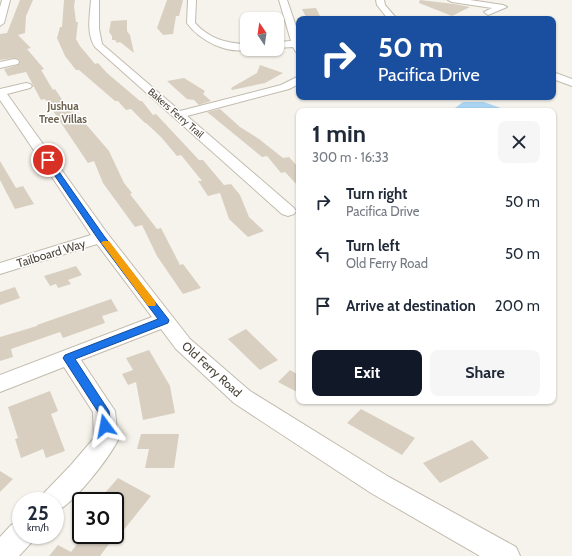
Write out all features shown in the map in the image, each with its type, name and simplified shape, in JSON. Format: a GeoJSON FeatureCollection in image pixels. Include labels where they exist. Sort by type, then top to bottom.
{"type":"FeatureCollection","features":[{"type":"Feature","properties":{"kind":"street"},"geometry":{"type":"LineString","coordinates":[[0,23],[6,0]]}},
{"type":"Feature","properties":{"kind":"street","name":"Bakers Ferry Trail"},"geometry":{"type":"LineString","coordinates":[[95,0],[93,31],[94,38],[98,45],[288,211]]}},
{"type":"Feature","properties":{"kind":"street"},"geometry":{"type":"LineString","coordinates":[[192,0],[194,2],[191,24],[195,29],[215,42],[240,46]]}},
{"type":"Feature","properties":{"kind":"street"},"geometry":{"type":"LineString","coordinates":[[283,0],[296,41]]}},
{"type":"Feature","properties":{"kind":"street"},"geometry":{"type":"LineString","coordinates":[[380,0],[381,5],[390,16]]}},
{"type":"Feature","properties":{"kind":"street"},"geometry":{"type":"LineString","coordinates":[[452,0],[503,6],[488,12]]}},
{"type":"Feature","properties":{"kind":"street"},"geometry":{"type":"LineString","coordinates":[[284,46],[296,47]]}},
{"type":"Feature","properties":{"kind":"street"},"geometry":{"type":"LineString","coordinates":[[0,65],[14,62]]}},
{"type":"Feature","properties":{"kind":"street"},"geometry":{"type":"LineString","coordinates":[[556,76],[572,83]]}},
{"type":"Feature","properties":{"kind":"street"},"geometry":{"type":"LineString","coordinates":[[178,115],[286,87],[296,81]]}},
{"type":"Feature","properties":{"kind":"street"},"geometry":{"type":"LineString","coordinates":[[0,92],[26,86]]}},
{"type":"Feature","properties":{"kind":"street","name":"Old Ferry Road"},"geometry":{"type":"LineString","coordinates":[[0,92],[101,237],[182,344],[242,397],[380,485],[506,556]]}},
{"type":"Feature","properties":{"kind":"street","name":"Tailboard Way"},"geometry":{"type":"LineString","coordinates":[[0,269],[101,237]]}},
{"type":"Feature","properties":{"kind":"street"},"geometry":{"type":"LineString","coordinates":[[0,384],[164,320]]}},
{"type":"Feature","properties":{"kind":"street"},"geometry":{"type":"LineString","coordinates":[[62,492],[80,473],[106,440],[104,411],[68,358]]}},
{"type":"Feature","properties":{"kind":"street"},"geometry":{"type":"LineString","coordinates":[[0,556],[12,543]]}},
{"type":"Feature","properties":{"kind":"water"},"geometry":{"type":"Polygon","coordinates":[[[463,102],[484,102],[501,108],[455,108],[463,102]]]}},
{"type":"Feature","properties":{"kind":"building"},"geometry":{"type":"Polygon","coordinates":[[[20,0],[33,0],[26,16],[25,33],[18,35],[31,48],[27,49],[44,69],[41,70],[53,90],[55,89],[69,110],[72,110],[81,122],[84,122],[109,151],[124,183],[132,193],[130,194],[157,229],[161,228],[180,265],[183,264],[201,288],[183,294],[157,256],[142,225],[135,227],[103,183],[94,161],[88,163],[45,99],[41,100],[26,72],[8,76],[4,69],[20,63],[19,59],[14,58],[0,60],[0,34],[7,33],[20,0]]]}},
{"type":"Feature","properties":{"kind":"building"},"geometry":{"type":"Polygon","coordinates":[[[64,0],[75,0],[74,6],[76,22],[78,22],[76,39],[95,64],[98,63],[107,73],[140,101],[142,101],[153,115],[156,114],[199,160],[203,160],[224,185],[231,184],[240,195],[249,217],[264,231],[248,237],[229,219],[220,193],[208,196],[198,181],[202,181],[181,155],[177,156],[161,137],[131,109],[126,110],[118,101],[115,101],[79,70],[76,70],[65,56],[57,38],[60,27],[62,27],[64,0]]]}},
{"type":"Feature","properties":{"kind":"building"},"geometry":{"type":"Polygon","coordinates":[[[167,0],[183,0],[179,16],[176,16],[173,34],[163,35],[157,28],[167,0]]]}},
{"type":"Feature","properties":{"kind":"building"},"geometry":{"type":"Polygon","coordinates":[[[420,0],[470,7],[452,16],[419,3],[420,0]]]}},
{"type":"Feature","properties":{"kind":"building"},"geometry":{"type":"Polygon","coordinates":[[[316,8],[320,16],[306,16],[302,9],[316,8]]]}},
{"type":"Feature","properties":{"kind":"building"},"geometry":{"type":"Polygon","coordinates":[[[127,20],[127,31],[130,35],[134,53],[120,42],[117,43],[115,40],[112,40],[112,36],[109,32],[111,21],[127,20]]]}},
{"type":"Feature","properties":{"kind":"building"},"geometry":{"type":"Polygon","coordinates":[[[260,65],[283,73],[265,83],[232,90],[231,88],[257,73],[260,65]]]}},
{"type":"Feature","properties":{"kind":"building"},"geometry":{"type":"Polygon","coordinates":[[[184,78],[205,91],[203,94],[211,101],[199,105],[194,100],[187,99],[167,81],[184,78]]]}},
{"type":"Feature","properties":{"kind":"building"},"geometry":{"type":"Polygon","coordinates":[[[220,109],[240,127],[259,139],[283,158],[289,157],[296,165],[296,184],[285,172],[281,173],[267,156],[262,157],[207,112],[220,109]]]}},
{"type":"Feature","properties":{"kind":"building"},"geometry":{"type":"Polygon","coordinates":[[[0,161],[16,188],[23,186],[34,204],[15,209],[0,180],[0,161]]]}},
{"type":"Feature","properties":{"kind":"building"},"geometry":{"type":"Polygon","coordinates":[[[76,266],[82,275],[68,280],[71,284],[58,288],[56,284],[50,286],[44,276],[76,266]]]}},
{"type":"Feature","properties":{"kind":"building"},"geometry":{"type":"Polygon","coordinates":[[[15,287],[20,298],[0,305],[0,292],[15,287]]]}},
{"type":"Feature","properties":{"kind":"building"},"geometry":{"type":"Polygon","coordinates":[[[111,299],[118,311],[102,316],[105,323],[63,338],[60,332],[11,349],[13,357],[0,361],[0,337],[37,326],[111,299]]]}},
{"type":"Feature","properties":{"kind":"building"},"geometry":{"type":"Polygon","coordinates":[[[246,329],[278,360],[260,370],[228,339],[246,329]]]}},
{"type":"Feature","properties":{"kind":"building"},"geometry":{"type":"Polygon","coordinates":[[[149,350],[170,386],[175,413],[143,420],[136,382],[128,385],[122,374],[133,370],[126,358],[149,350]]]}},
{"type":"Feature","properties":{"kind":"building"},"geometry":{"type":"Polygon","coordinates":[[[290,370],[296,373],[296,391],[278,382],[290,370]]]}},
{"type":"Feature","properties":{"kind":"building"},"geometry":{"type":"Polygon","coordinates":[[[50,391],[58,411],[51,414],[65,451],[46,458],[43,449],[21,458],[15,439],[18,438],[8,407],[50,391]]]}},
{"type":"Feature","properties":{"kind":"building"},"geometry":{"type":"Polygon","coordinates":[[[361,409],[415,438],[402,455],[347,423],[361,409]]]}},
{"type":"Feature","properties":{"kind":"building"},"geometry":{"type":"Polygon","coordinates":[[[141,434],[179,434],[174,468],[145,468],[149,449],[137,449],[141,434]]]}},
{"type":"Feature","properties":{"kind":"building"},"geometry":{"type":"Polygon","coordinates":[[[472,440],[489,458],[440,483],[423,463],[472,440]]]}},
{"type":"Feature","properties":{"kind":"building"},"geometry":{"type":"Polygon","coordinates":[[[0,471],[13,479],[0,492],[0,471]]]}},
{"type":"Feature","properties":{"kind":"building"},"geometry":{"type":"Polygon","coordinates":[[[118,478],[151,496],[124,530],[124,492],[106,492],[118,478]]]}},
{"type":"Feature","properties":{"kind":"building"},"geometry":{"type":"Polygon","coordinates":[[[77,544],[109,544],[100,556],[49,556],[58,545],[71,552],[77,544]]]}},
{"type":"Feature","properties":{"kind":"slow traffic"},"geometry":{"type":"LineString","coordinates":[[106,243],[152,304]]}},
{"type":"Feature","properties":{"kind":"district","name":"Jushua Tree Villas"},"geometry":{"type":"Point","coordinates":[63,112]}},
{"type":"Feature","properties":{"kind":"route"},"geometry":{"type":"LineString","coordinates":[[48,160],[101,237],[164,320],[68,358],[104,411],[105,426]]}}]}
